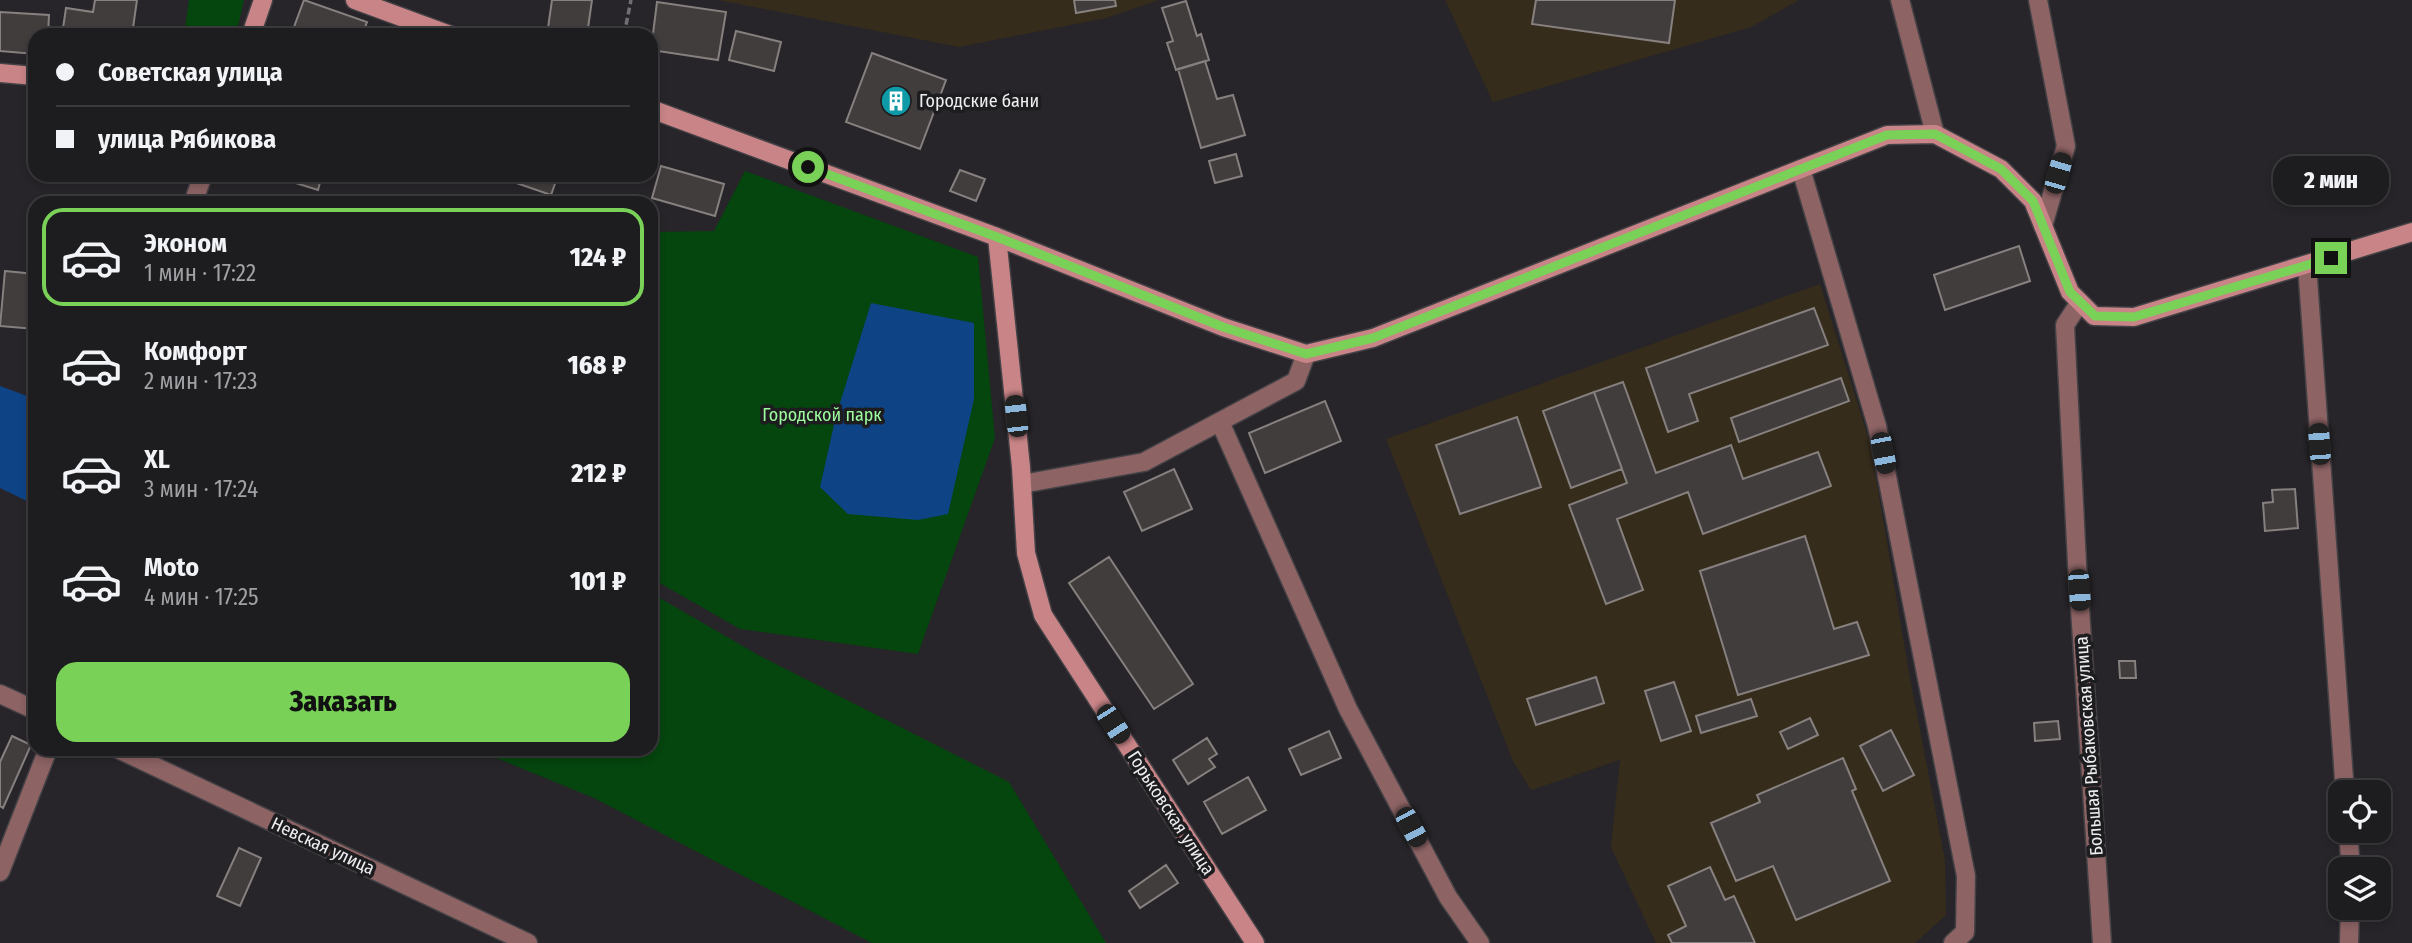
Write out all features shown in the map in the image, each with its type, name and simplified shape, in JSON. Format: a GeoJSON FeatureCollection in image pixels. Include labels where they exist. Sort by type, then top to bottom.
{"type":"FeatureCollection","features":[{"type":"Feature","properties":{"kind":"main road"},"geometry":{"type":"LineString","coordinates":[[253,28],[263,0]]}},
{"type":"Feature","properties":{"kind":"main road"},"geometry":{"type":"LineString","coordinates":[[355,0],[431,28]]}},
{"type":"Feature","properties":{"kind":"main road"},"geometry":{"type":"LineString","coordinates":[[0,73],[28,75]]}},
{"type":"Feature","properties":{"kind":"main road"},"geometry":{"type":"LineString","coordinates":[[658,112],[997,237],[1223,327],[1306,354],[1373,338],[1887,135],[1935,134],[2001,169],[2033,201],[2070,292],[2095,316],[2134,317],[2307,265],[2409,239]]}},
{"type":"Feature","properties":{"kind":"main road","name":"Горьковская улица"},"geometry":{"type":"LineString","coordinates":[[997,237],[1022,484],[1026,553],[1044,615],[1255,943]]}},
{"type":"Feature","properties":{"kind":"street"},"geometry":{"type":"LineString","coordinates":[[1900,0],[1935,134]]}},
{"type":"Feature","properties":{"kind":"street"},"geometry":{"type":"LineString","coordinates":[[2038,0],[2066,146],[2043,226]]}},
{"type":"Feature","properties":{"kind":"street"},"geometry":{"type":"LineString","coordinates":[[1801,169],[1877,426],[1966,876],[1965,932],[1953,943]]}},
{"type":"Feature","properties":{"kind":"street"},"geometry":{"type":"LineString","coordinates":[[2307,265],[2344,780]]}},
{"type":"Feature","properties":{"kind":"street","name":"Большая Рыбаковская улица"},"geometry":{"type":"LineString","coordinates":[[2080,302],[2065,325],[2077,563],[2102,943]]}},
{"type":"Feature","properties":{"kind":"street"},"geometry":{"type":"LineString","coordinates":[[1022,484],[1144,462],[1296,381],[1306,354]]}},
{"type":"Feature","properties":{"kind":"street"},"geometry":{"type":"LineString","coordinates":[[1220,422],[1348,709],[1448,897],[1479,943]]}},
{"type":"Feature","properties":{"kind":"street"},"geometry":{"type":"LineString","coordinates":[[0,694],[28,707]]}},
{"type":"Feature","properties":{"kind":"street"},"geometry":{"type":"LineString","coordinates":[[0,873],[45,756]]}},
{"type":"Feature","properties":{"kind":"street","name":"Невская улица"},"geometry":{"type":"LineString","coordinates":[[133,756],[528,943]]}},
{"type":"Feature","properties":{"kind":"street"},"geometry":{"type":"LineString","coordinates":[[2349,943],[2350,920]]}},
{"type":"Feature","properties":{"kind":"path"},"geometry":{"type":"LineString","coordinates":[[625,28],[631,0]]}},
{"type":"Feature","properties":{"kind":"shaded area"},"geometry":{"type":"Polygon","coordinates":[[[718,0],[1159,0],[1106,18],[959,47],[718,0]]]}},
{"type":"Feature","properties":{"kind":"shaded area"},"geometry":{"type":"Polygon","coordinates":[[[1445,0],[1799,0],[1751,27],[1493,102],[1445,0]]]}},
{"type":"Feature","properties":{"kind":"shaded area"},"geometry":{"type":"Polygon","coordinates":[[[1820,284],[1870,443],[1909,673],[1945,860],[1946,915],[1915,943],[1656,943],[1611,847],[1620,760],[1531,790],[1513,761],[1386,439],[1820,284]]]}},
{"type":"Feature","properties":{"kind":"green space"},"geometry":{"type":"Polygon","coordinates":[[[189,0],[244,0],[238,28],[185,28],[189,0]]]}},
{"type":"Feature","properties":{"kind":"green space","name":"Городской парк"},"geometry":{"type":"Polygon","coordinates":[[[745,171],[978,257],[995,438],[918,654],[740,629],[658,582],[658,232],[714,231],[745,171]]]}},
{"type":"Feature","properties":{"kind":"green space"},"geometry":{"type":"Polygon","coordinates":[[[658,597],[760,656],[1009,782],[1106,943],[872,943],[594,798],[494,757],[658,756],[658,597]]]}},
{"type":"Feature","properties":{"kind":"water"},"geometry":{"type":"Polygon","coordinates":[[[871,303],[974,323],[974,399],[948,514],[918,520],[848,514],[820,487],[836,416],[871,303]]]}},
{"type":"Feature","properties":{"kind":"water"},"geometry":{"type":"Polygon","coordinates":[[[0,386],[28,396],[28,502],[0,488],[0,386]]]}},
{"type":"Feature","properties":{"kind":"building"},"geometry":{"type":"Polygon","coordinates":[[[95,0],[137,0],[133,28],[63,28],[66,8],[93,12],[95,0]]]}},
{"type":"Feature","properties":{"kind":"building"},"geometry":{"type":"Polygon","coordinates":[[[304,0],[367,22],[365,28],[294,28],[304,0]]]}},
{"type":"Feature","properties":{"kind":"building"},"geometry":{"type":"Polygon","coordinates":[[[552,0],[592,0],[588,28],[548,28],[552,0]]]}},
{"type":"Feature","properties":{"kind":"building"},"geometry":{"type":"Polygon","coordinates":[[[1074,0],[1115,0],[1116,6],[1076,13],[1074,0]]]}},
{"type":"Feature","properties":{"kind":"building"},"geometry":{"type":"Polygon","coordinates":[[[1536,0],[1675,0],[1669,43],[1532,24],[1536,0]]]}},
{"type":"Feature","properties":{"kind":"building"},"geometry":{"type":"Polygon","coordinates":[[[1186,1],[1197,36],[1201,34],[1209,60],[1176,70],[1167,43],[1173,41],[1162,8],[1186,1]]]}},
{"type":"Feature","properties":{"kind":"building"},"geometry":{"type":"Polygon","coordinates":[[[657,2],[726,12],[718,60],[658,51],[658,28],[654,28],[657,2]]]}},
{"type":"Feature","properties":{"kind":"building"},"geometry":{"type":"Polygon","coordinates":[[[0,12],[49,15],[48,28],[28,28],[28,53],[0,51],[0,12]]]}},
{"type":"Feature","properties":{"kind":"building"},"geometry":{"type":"Polygon","coordinates":[[[736,31],[781,42],[774,71],[729,60],[736,31]]]}},
{"type":"Feature","properties":{"kind":"building","name":"Городские бани"},"geometry":{"type":"Polygon","coordinates":[[[872,53],[946,80],[920,149],[846,122],[872,53]]]}},
{"type":"Feature","properties":{"kind":"building"},"geometry":{"type":"Polygon","coordinates":[[[1205,61],[1217,99],[1233,95],[1245,135],[1201,148],[1178,69],[1205,61]]]}},
{"type":"Feature","properties":{"kind":"building"},"geometry":{"type":"Polygon","coordinates":[[[1236,154],[1242,176],[1215,183],[1209,161],[1236,154]]]}},
{"type":"Feature","properties":{"kind":"building"},"geometry":{"type":"Polygon","coordinates":[[[661,166],[724,184],[715,216],[653,196],[661,166]]]}},
{"type":"Feature","properties":{"kind":"building"},"geometry":{"type":"Polygon","coordinates":[[[960,170],[985,179],[976,201],[950,191],[960,170]]]}},
{"type":"Feature","properties":{"kind":"building"},"geometry":{"type":"Polygon","coordinates":[[[292,182],[320,182],[318,190],[292,182]]]}},
{"type":"Feature","properties":{"kind":"building"},"geometry":{"type":"Polygon","coordinates":[[[513,182],[556,182],[551,195],[513,182]]]}},
{"type":"Feature","properties":{"kind":"building"},"geometry":{"type":"Polygon","coordinates":[[[2019,246],[2030,281],[1945,310],[1934,275],[2019,246]]]}},
{"type":"Feature","properties":{"kind":"building"},"geometry":{"type":"Polygon","coordinates":[[[5,271],[28,273],[28,328],[0,326],[5,271]]]}},
{"type":"Feature","properties":{"kind":"building"},"geometry":{"type":"Polygon","coordinates":[[[1814,308],[1828,345],[1689,394],[1698,421],[1668,432],[1646,368],[1814,308]]]}},
{"type":"Feature","properties":{"kind":"building"},"geometry":{"type":"Polygon","coordinates":[[[1841,378],[1849,401],[1739,442],[1731,418],[1841,378]]]}},
{"type":"Feature","properties":{"kind":"building"},"geometry":{"type":"Polygon","coordinates":[[[1623,382],[1656,473],[1731,445],[1743,479],[1818,452],[1831,486],[1703,534],[1688,492],[1617,519],[1643,590],[1606,604],[1569,505],[1627,483],[1594,392],[1623,382]]]}},
{"type":"Feature","properties":{"kind":"building"},"geometry":{"type":"Polygon","coordinates":[[[1594,392],[1622,469],[1571,488],[1543,411],[1594,392]]]}},
{"type":"Feature","properties":{"kind":"building"},"geometry":{"type":"Polygon","coordinates":[[[1325,401],[1341,441],[1265,473],[1249,433],[1325,401]]]}},
{"type":"Feature","properties":{"kind":"building"},"geometry":{"type":"Polygon","coordinates":[[[1517,417],[1541,487],[1460,514],[1436,445],[1517,417]]]}},
{"type":"Feature","properties":{"kind":"building"},"geometry":{"type":"Polygon","coordinates":[[[1174,469],[1192,509],[1142,531],[1124,492],[1174,469]]]}},
{"type":"Feature","properties":{"kind":"building"},"geometry":{"type":"Polygon","coordinates":[[[2295,489],[2298,528],[2265,531],[2263,503],[2273,502],[2272,490],[2295,489]]]}},
{"type":"Feature","properties":{"kind":"building"},"geometry":{"type":"Polygon","coordinates":[[[1805,536],[1834,629],[1857,622],[1869,655],[1738,695],[1700,571],[1805,536]]]}},
{"type":"Feature","properties":{"kind":"building"},"geometry":{"type":"Polygon","coordinates":[[[1109,557],[1193,684],[1154,709],[1069,583],[1109,557]]]}},
{"type":"Feature","properties":{"kind":"building"},"geometry":{"type":"Polygon","coordinates":[[[2119,661],[2135,661],[2136,678],[2120,678],[2119,661]]]}},
{"type":"Feature","properties":{"kind":"building"},"geometry":{"type":"Polygon","coordinates":[[[1596,677],[1604,703],[1536,725],[1527,699],[1596,677]]]}},
{"type":"Feature","properties":{"kind":"building"},"geometry":{"type":"Polygon","coordinates":[[[1674,682],[1691,731],[1661,741],[1645,691],[1674,682]]]}},
{"type":"Feature","properties":{"kind":"building"},"geometry":{"type":"Polygon","coordinates":[[[1751,699],[1757,716],[1701,733],[1696,716],[1751,699]]]}},
{"type":"Feature","properties":{"kind":"building"},"geometry":{"type":"Polygon","coordinates":[[[1810,718],[1818,735],[1788,749],[1780,732],[1810,718]]]}},
{"type":"Feature","properties":{"kind":"building"},"geometry":{"type":"Polygon","coordinates":[[[2058,721],[2060,739],[2035,741],[2034,723],[2058,721]]]}},
{"type":"Feature","properties":{"kind":"building"},"geometry":{"type":"Polygon","coordinates":[[[1891,730],[1914,775],[1883,791],[1860,746],[1891,730]]]}},
{"type":"Feature","properties":{"kind":"building"},"geometry":{"type":"Polygon","coordinates":[[[1329,731],[1341,758],[1301,775],[1289,749],[1329,731]]]}},
{"type":"Feature","properties":{"kind":"building"},"geometry":{"type":"Polygon","coordinates":[[[12,736],[28,744],[28,752],[3,808],[0,806],[0,762],[12,736]]]}},
{"type":"Feature","properties":{"kind":"building"},"geometry":{"type":"Polygon","coordinates":[[[1207,738],[1217,754],[1209,759],[1215,767],[1188,784],[1173,760],[1207,738]]]}},
{"type":"Feature","properties":{"kind":"building"},"geometry":{"type":"Polygon","coordinates":[[[1843,758],[1856,789],[1852,791],[1890,881],[1796,920],[1773,866],[1736,881],[1711,823],[1760,802],[1757,795],[1843,758]]]}},
{"type":"Feature","properties":{"kind":"building"},"geometry":{"type":"Polygon","coordinates":[[[1248,777],[1266,810],[1222,834],[1204,802],[1248,777]]]}},
{"type":"Feature","properties":{"kind":"building"},"geometry":{"type":"Polygon","coordinates":[[[239,848],[261,858],[240,906],[217,896],[239,848]]]}},
{"type":"Feature","properties":{"kind":"building"},"geometry":{"type":"Polygon","coordinates":[[[1166,865],[1178,883],[1140,908],[1129,891],[1166,865]]]}},
{"type":"Feature","properties":{"kind":"building"},"geometry":{"type":"Polygon","coordinates":[[[1710,867],[1725,900],[1734,896],[1755,943],[1672,943],[1668,935],[1686,926],[1668,886],[1710,867]]]}},
{"type":"Feature","properties":{"kind":"place","name":"Городские бани"},"geometry":{"type":"Point","coordinates":[896,101]}},
{"type":"Feature","properties":{"kind":"route"},"geometry":{"type":"LineString","coordinates":[[808,167],[997,237],[1223,327],[1306,354],[1373,338],[1887,135],[1935,134],[2001,169],[2033,201],[2070,292],[2095,316],[2134,317],[2331,258]]}}]}
